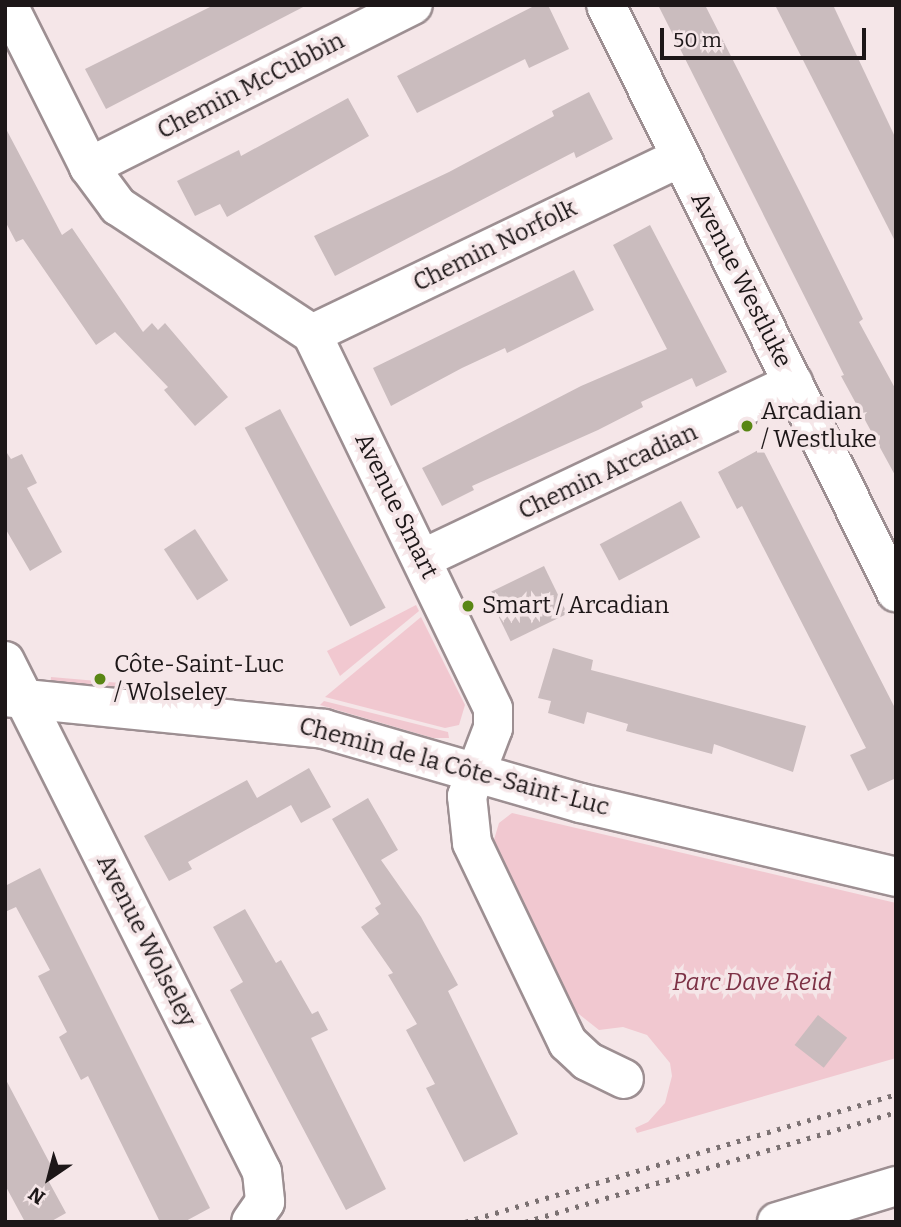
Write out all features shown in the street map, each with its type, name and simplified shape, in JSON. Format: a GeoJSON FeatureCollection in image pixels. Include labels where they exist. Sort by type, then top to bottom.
{"type":"FeatureCollection","features":[{"type":"Feature","properties":{"kind":"street"},"geometry":{"type":"LineString","coordinates":[[8,5],[89,167],[118,206],[312,334]]}},
{"type":"Feature","properties":{"kind":"street","name":"Chemin McCubbin"},"geometry":{"type":"LineString","coordinates":[[89,167],[413,5]]}},
{"type":"Feature","properties":{"kind":"street","name":"Avenue Westluke"},"geometry":{"type":"LineString","coordinates":[[606,5],[679,158],[896,592]]}},
{"type":"Feature","properties":{"kind":"street","name":"Chemin Norfolk"},"geometry":{"type":"LineString","coordinates":[[312,334],[679,158]]}},
{"type":"Feature","properties":{"kind":"street","name":"Avenue Smart"},"geometry":{"type":"LineString","coordinates":[[312,334],[493,709],[493,728],[466,803],[472,843],[556,1020],[575,1051],[624,1079]]}},
{"type":"Feature","properties":{"kind":"street","name":"Chemin Arcadian"},"geometry":{"type":"LineString","coordinates":[[422,559],[793,383]]}},
{"type":"Feature","properties":{"kind":"street","name":"Avenue Wolseley"},"geometry":{"type":"LineString","coordinates":[[5,661],[15,698],[262,1172],[265,1202],[251,1222]]}},
{"type":"Feature","properties":{"kind":"street","name":"Chemin de la Côte-Saint-Luc"},"geometry":{"type":"LineString","coordinates":[[15,698],[304,725],[476,771],[581,803],[896,877]]}},
{"type":"Feature","properties":{"kind":"street"},"geometry":{"type":"LineString","coordinates":[[777,1222],[896,1186]]}},
{"type":"Feature","properties":{"kind":"green space"},"geometry":{"type":"Polygon","coordinates":[[[416,605],[419,611],[340,676],[327,651],[416,605]]]}},
{"type":"Feature","properties":{"kind":"green space"},"geometry":{"type":"Polygon","coordinates":[[[421,617],[465,705],[459,725],[445,728],[325,697],[421,617]]]}},
{"type":"Feature","properties":{"kind":"green space"},"geometry":{"type":"Polygon","coordinates":[[[51,677],[170,687],[169,697],[50,687],[51,677]]]}},
{"type":"Feature","properties":{"kind":"green space"},"geometry":{"type":"Polygon","coordinates":[[[324,701],[448,732],[449,738],[433,738],[320,705],[324,701]]]}},
{"type":"Feature","properties":{"kind":"green space","name":"Parc Dave Reid"},"geometry":{"type":"Polygon","coordinates":[[[512,813],[896,903],[896,1058],[637,1133],[635,1128],[648,1122],[665,1103],[672,1076],[670,1063],[647,1035],[623,1027],[599,1030],[575,1011],[493,843],[499,823],[512,813]]]}},
{"type":"Feature","properties":{"kind":"building"},"geometry":{"type":"Polygon","coordinates":[[[214,5],[307,5],[106,109],[85,69],[214,5]]]}},
{"type":"Feature","properties":{"kind":"building"},"geometry":{"type":"Polygon","coordinates":[[[536,5],[548,5],[569,49],[529,68],[525,59],[417,113],[397,76],[536,5]]]}},
{"type":"Feature","properties":{"kind":"building"},"geometry":{"type":"Polygon","coordinates":[[[658,5],[705,5],[801,194],[863,319],[859,322],[896,390],[896,477],[841,376],[844,375],[658,5]]]}},
{"type":"Feature","properties":{"kind":"building"},"geometry":{"type":"Polygon","coordinates":[[[775,5],[833,5],[896,139],[896,243],[775,5]]]}},
{"type":"Feature","properties":{"kind":"building"},"geometry":{"type":"Polygon","coordinates":[[[589,92],[613,139],[576,158],[574,152],[335,276],[314,236],[449,172],[554,116],[552,111],[589,92]]]}},
{"type":"Feature","properties":{"kind":"building"},"geometry":{"type":"Polygon","coordinates":[[[348,98],[369,136],[227,217],[220,204],[195,216],[177,181],[239,150],[241,156],[348,98]]]}},
{"type":"Feature","properties":{"kind":"building"},"geometry":{"type":"Polygon","coordinates":[[[5,127],[62,235],[72,228],[143,332],[152,323],[158,330],[165,323],[228,397],[195,426],[164,390],[168,387],[115,332],[96,345],[23,239],[16,242],[5,221],[5,127]]]}},
{"type":"Feature","properties":{"kind":"building"},"geometry":{"type":"Polygon","coordinates":[[[650,225],[727,372],[696,387],[692,378],[641,402],[643,407],[598,430],[472,486],[474,490],[442,506],[422,468],[581,386],[667,349],[613,245],[650,225]]]}},
{"type":"Feature","properties":{"kind":"building"},"geometry":{"type":"Polygon","coordinates":[[[574,270],[594,310],[507,353],[505,348],[462,368],[391,406],[373,368],[574,270]]]}},
{"type":"Feature","properties":{"kind":"building"},"geometry":{"type":"Polygon","coordinates":[[[280,409],[386,608],[350,626],[245,428],[280,409]]]}},
{"type":"Feature","properties":{"kind":"building"},"geometry":{"type":"Polygon","coordinates":[[[762,448],[896,710],[896,778],[868,791],[850,755],[866,748],[742,506],[737,509],[718,472],[762,448]]]}},
{"type":"Feature","properties":{"kind":"building"},"geometry":{"type":"Polygon","coordinates":[[[5,450],[11,459],[22,454],[37,483],[27,488],[62,552],[30,571],[5,528],[5,450]]]}},
{"type":"Feature","properties":{"kind":"building"},"geometry":{"type":"Polygon","coordinates":[[[681,501],[700,537],[619,580],[600,544],[681,501]]]}},
{"type":"Feature","properties":{"kind":"building"},"geometry":{"type":"Polygon","coordinates":[[[195,529],[228,580],[197,600],[164,549],[195,529]]]}},
{"type":"Feature","properties":{"kind":"building"},"geometry":{"type":"Polygon","coordinates":[[[544,566],[567,614],[511,641],[487,594],[544,566]]]}},
{"type":"Feature","properties":{"kind":"building"},"geometry":{"type":"Polygon","coordinates":[[[553,648],[593,660],[591,670],[806,726],[793,772],[714,744],[712,754],[626,731],[628,724],[587,712],[584,724],[548,713],[551,701],[538,698],[553,648]]]}},
{"type":"Feature","properties":{"kind":"building"},"geometry":{"type":"Polygon","coordinates":[[[309,768],[331,807],[301,823],[291,805],[188,862],[192,869],[169,881],[144,836],[247,780],[257,798],[309,768]]]}},
{"type":"Feature","properties":{"kind":"building"},"geometry":{"type":"Polygon","coordinates":[[[368,798],[398,850],[381,860],[421,917],[458,985],[448,991],[518,1134],[464,1162],[426,1088],[435,1084],[406,1030],[417,1024],[388,975],[393,973],[361,927],[379,914],[375,908],[381,904],[332,819],[368,798]]]}},
{"type":"Feature","properties":{"kind":"building"},"geometry":{"type":"Polygon","coordinates":[[[40,868],[210,1208],[184,1222],[160,1222],[88,1076],[81,1080],[59,1037],[67,1032],[38,976],[50,970],[16,907],[5,912],[5,886],[40,868]]]}},
{"type":"Feature","properties":{"kind":"building"},"geometry":{"type":"Polygon","coordinates":[[[245,909],[276,963],[281,960],[312,1014],[318,1011],[328,1030],[311,1038],[386,1189],[346,1210],[230,990],[243,982],[213,927],[245,909]]]}},
{"type":"Feature","properties":{"kind":"building"},"geometry":{"type":"Polygon","coordinates":[[[818,1015],[847,1038],[824,1068],[795,1045],[818,1015]]]}},
{"type":"Feature","properties":{"kind":"building"},"geometry":{"type":"Polygon","coordinates":[[[5,1078],[56,1175],[48,1180],[66,1213],[50,1222],[25,1222],[5,1185],[5,1078]]]}},
{"type":"Feature","properties":{"kind":"railway"},"geometry":{"type":"LineString","coordinates":[[465,1222],[896,1094]]}},
{"type":"Feature","properties":{"kind":"railway"},"geometry":{"type":"LineString","coordinates":[[525,1222],[896,1112]]}},
{"type":"Feature","properties":{"kind":"place","name":"Arcadian / Westluke"},"geometry":{"type":"Point","coordinates":[747,426]}},
{"type":"Feature","properties":{"kind":"place","name":"Smart / Arcadian"},"geometry":{"type":"Point","coordinates":[468,606]}},
{"type":"Feature","properties":{"kind":"place","name":"Côte-Saint-Luc / Wolseley"},"geometry":{"type":"Point","coordinates":[100,679]}}]}
